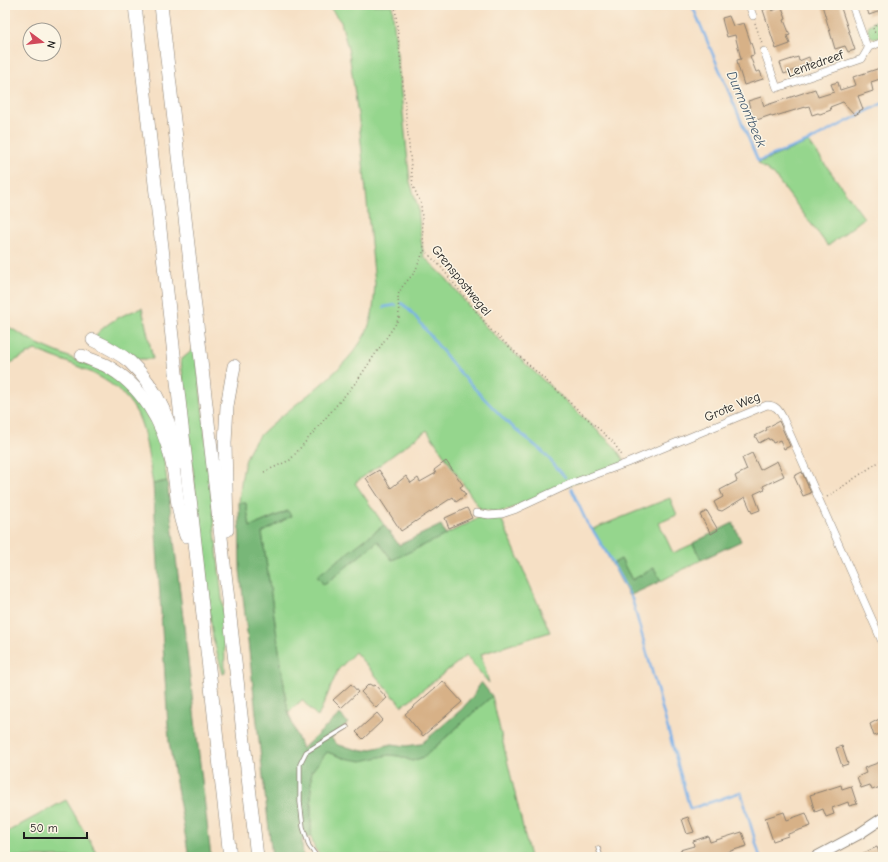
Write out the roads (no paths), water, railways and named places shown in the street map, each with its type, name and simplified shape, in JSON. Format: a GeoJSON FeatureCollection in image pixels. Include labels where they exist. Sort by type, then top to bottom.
{"type":"FeatureCollection","features":[{"type":"Feature","properties":{"kind":"highway"},"geometry":{"type":"LineString","coordinates":[[135,5],[230,857]]}},
{"type":"Feature","properties":{"kind":"highway"},"geometry":{"type":"LineString","coordinates":[[161,5],[257,857]]}},
{"type":"Feature","properties":{"kind":"highway"},"geometry":{"type":"LineString","coordinates":[[93,340],[111,349],[130,362],[159,399],[169,423],[177,455],[186,536]]}},
{"type":"Feature","properties":{"kind":"highway"},"geometry":{"type":"LineString","coordinates":[[82,356],[105,366],[120,375],[136,389],[157,418],[172,462],[180,516],[186,536],[195,550]]}},
{"type":"Feature","properties":{"kind":"highway"},"geometry":{"type":"LineString","coordinates":[[225,574],[228,517],[225,443],[227,406],[234,366]]}},
{"type":"Feature","properties":{"kind":"main road"},"geometry":{"type":"LineString","coordinates":[[816,857],[859,834],[883,818]]}},
{"type":"Feature","properties":{"kind":"street"},"geometry":{"type":"LineString","coordinates":[[749,5],[753,16]]}},
{"type":"Feature","properties":{"kind":"street"},"geometry":{"type":"LineString","coordinates":[[852,5],[866,44],[869,48]]}},
{"type":"Feature","properties":{"kind":"street","name":"Lentedreef"},"geometry":{"type":"LineString","coordinates":[[764,51],[777,88],[862,60],[869,48],[883,42]]}},
{"type":"Feature","properties":{"kind":"street","name":"Grote Weg"},"geometry":{"type":"LineString","coordinates":[[476,513],[489,515],[502,514],[514,510],[570,484],[767,404],[772,405],[778,408],[783,418],[883,644]]}},
{"type":"Feature","properties":{"kind":"lane"},"geometry":{"type":"LineString","coordinates":[[317,857],[308,846],[303,827],[300,802],[300,764],[306,752],[347,727]]}},
{"type":"Feature","properties":{"kind":"lane"},"geometry":{"type":"LineString","coordinates":[[598,848],[601,857]]}},
{"type":"Feature","properties":{"kind":"waterway","name":"Durmontbeek"},"geometry":{"type":"LineString","coordinates":[[692,5],[758,161],[809,141],[883,103]]}},
{"type":"Feature","properties":{"kind":"waterway"},"geometry":{"type":"LineString","coordinates":[[401,303],[414,315],[455,367],[475,389],[507,422],[543,452],[565,477]]}},
{"type":"Feature","properties":{"kind":"waterway"},"geometry":{"type":"LineString","coordinates":[[384,307],[396,305]]}},
{"type":"Feature","properties":{"kind":"waterway"},"geometry":{"type":"LineString","coordinates":[[571,488],[587,523],[611,560],[632,599],[690,809],[741,792],[760,857]]}}]}
